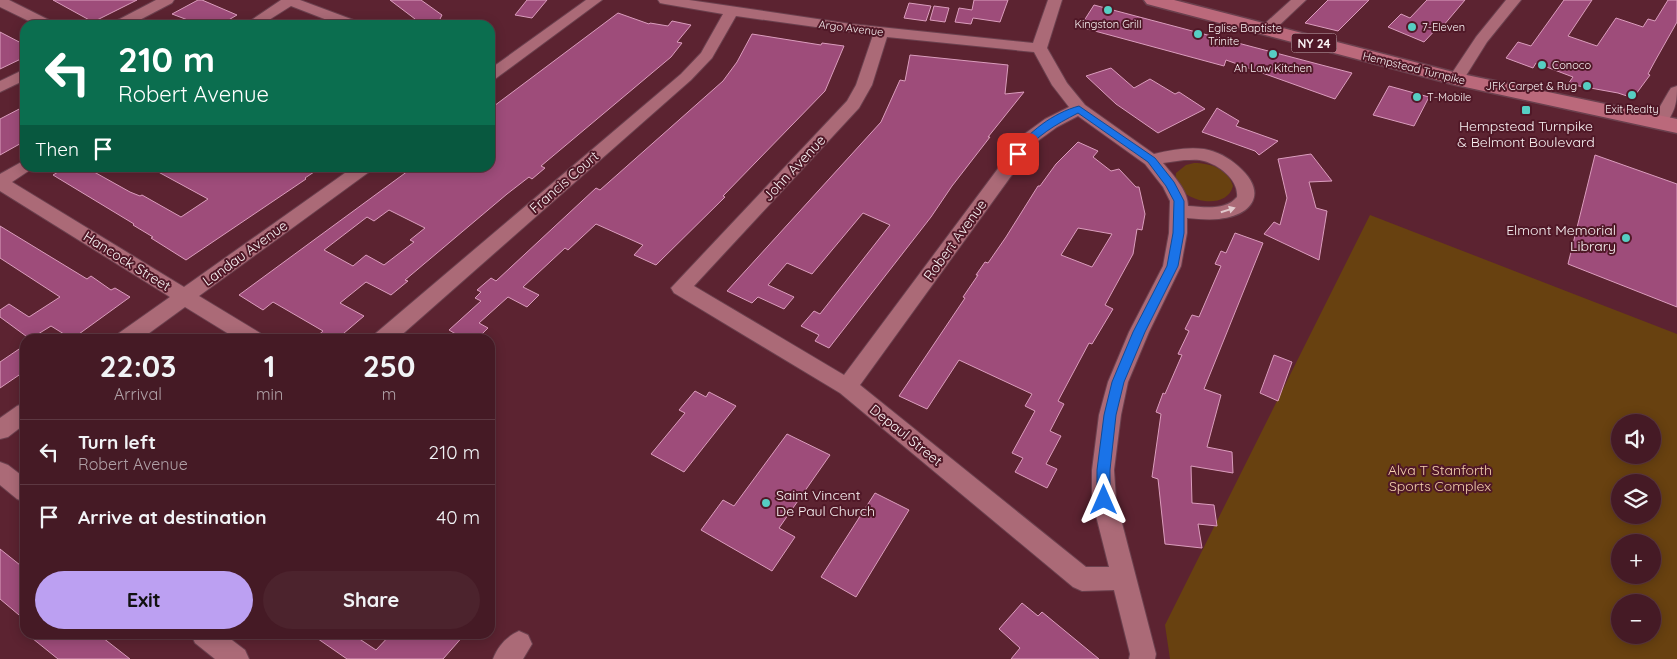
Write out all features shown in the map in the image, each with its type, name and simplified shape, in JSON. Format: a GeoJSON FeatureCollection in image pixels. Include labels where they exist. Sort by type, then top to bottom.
{"type":"FeatureCollection","features":[{"type":"Feature","properties":{"kind":"main road","name":"Hempstead Turnpike"},"geometry":{"type":"LineString","coordinates":[[1153,0],[1456,79],[1668,124]]}},
{"type":"Feature","properties":{"kind":"street"},"geometry":{"type":"LineString","coordinates":[[129,20],[167,0]]}},
{"type":"Feature","properties":{"kind":"street"},"geometry":{"type":"LineString","coordinates":[[495,72],[595,0]]}},
{"type":"Feature","properties":{"kind":"street","name":"Argo Avenue"},"geometry":{"type":"LineString","coordinates":[[665,0],[731,12],[881,32],[1039,48]]}},
{"type":"Feature","properties":{"kind":"street"},"geometry":{"type":"LineString","coordinates":[[1055,0],[1039,48],[1060,85],[1079,109],[1151,160],[1171,185],[1179,201],[1178,233],[1172,266],[1139,332],[1118,382],[1110,415],[1104,470],[1104,500],[1143,654],[1142,659]]}},
{"type":"Feature","properties":{"kind":"street"},"geometry":{"type":"LineString","coordinates":[[1266,30],[1299,0]]}},
{"type":"Feature","properties":{"kind":"street"},"geometry":{"type":"LineString","coordinates":[[1456,79],[1481,40],[1514,0]]}},
{"type":"Feature","properties":{"kind":"street"},"geometry":{"type":"LineString","coordinates":[[0,1],[38,20]]}},
{"type":"Feature","properties":{"kind":"street"},"geometry":{"type":"LineString","coordinates":[[258,20],[290,1],[341,20]]}},
{"type":"Feature","properties":{"kind":"street","name":"Francis Court"},"geometry":{"type":"LineString","coordinates":[[389,334],[686,77],[707,55],[731,12]]}},
{"type":"Feature","properties":{"kind":"street","name":"John Avenue"},"geometry":{"type":"LineString","coordinates":[[681,288],[853,104],[864,85],[881,32]]}},
{"type":"Feature","properties":{"kind":"street"},"geometry":{"type":"LineString","coordinates":[[0,87],[20,77]]}},
{"type":"Feature","properties":{"kind":"street"},"geometry":{"type":"LineString","coordinates":[[1668,124],[1677,91]]}},
{"type":"Feature","properties":{"kind":"street","name":"Robert Avenue"},"geometry":{"type":"LineString","coordinates":[[847,387],[1030,139],[1051,124],[1079,109]]}},
{"type":"Feature","properties":{"kind":"street"},"geometry":{"type":"LineString","coordinates":[[1151,160],[1176,155],[1207,156],[1224,162],[1241,178],[1246,193],[1244,201],[1232,210],[1212,213],[1180,211]]}},
{"type":"Feature","properties":{"kind":"street"},"geometry":{"type":"LineString","coordinates":[[0,183],[20,169]]}},
{"type":"Feature","properties":{"kind":"street","name":"Landau Avenue"},"geometry":{"type":"LineString","coordinates":[[133,334],[357,172]]}},
{"type":"Feature","properties":{"kind":"street","name":"Hancock Street"},"geometry":{"type":"LineString","coordinates":[[0,183],[245,334]]}},
{"type":"Feature","properties":{"kind":"street","name":"Depaul Street"},"geometry":{"type":"LineString","coordinates":[[681,288],[847,387],[1082,579],[1124,578]]}},
{"type":"Feature","properties":{"kind":"street"},"geometry":{"type":"LineString","coordinates":[[0,430],[20,416]]}},
{"type":"Feature","properties":{"kind":"street"},"geometry":{"type":"LineString","coordinates":[[0,472],[20,488]]}},
{"type":"Feature","properties":{"kind":"street"},"geometry":{"type":"LineString","coordinates":[[210,639],[236,659]]}},
{"type":"Feature","properties":{"kind":"green space"},"geometry":{"type":"Polygon","coordinates":[[[1194,163],[1207,164],[1223,171],[1231,180],[1233,186],[1228,195],[1220,200],[1200,200],[1182,190],[1177,182],[1176,173],[1186,165],[1194,163]]]}},
{"type":"Feature","properties":{"kind":"green space","name":"Alva T Stanforth Sports Complex"},"geometry":{"type":"Polygon","coordinates":[[[1370,215],[1677,334],[1677,659],[1170,659],[1165,625],[1370,215]]]}},
{"type":"Feature","properties":{"kind":"building"},"geometry":{"type":"Polygon","coordinates":[[[53,0],[137,0],[97,20],[89,20],[53,0]]]}},
{"type":"Feature","properties":{"kind":"building"},"geometry":{"type":"Polygon","coordinates":[[[198,0],[202,0],[237,15],[228,20],[188,20],[172,14],[198,0]]]}},
{"type":"Feature","properties":{"kind":"building"},"geometry":{"type":"Polygon","coordinates":[[[390,0],[421,0],[442,15],[440,20],[415,19],[390,0]]]}},
{"type":"Feature","properties":{"kind":"building"},"geometry":{"type":"Polygon","coordinates":[[[527,0],[547,0],[532,18],[515,15],[527,0]]]}},
{"type":"Feature","properties":{"kind":"building"},"geometry":{"type":"Polygon","coordinates":[[[974,0],[1008,0],[1000,22],[973,18],[971,24],[955,22],[959,8],[972,10],[974,0]]]}},
{"type":"Feature","properties":{"kind":"building"},"geometry":{"type":"Polygon","coordinates":[[[1328,0],[1369,0],[1338,31],[1305,23],[1328,0]]]}},
{"type":"Feature","properties":{"kind":"building"},"geometry":{"type":"Polygon","coordinates":[[[1427,0],[1465,0],[1443,26],[1440,25],[1424,42],[1388,27],[1401,14],[1410,18],[1427,0]]]}},
{"type":"Feature","properties":{"kind":"building"},"geometry":{"type":"Polygon","coordinates":[[[1564,0],[1592,0],[1568,36],[1597,46],[1616,18],[1643,27],[1648,19],[1655,21],[1668,0],[1677,0],[1677,22],[1648,74],[1650,75],[1633,98],[1618,93],[1568,84],[1573,77],[1536,63],[1533,68],[1506,58],[1518,42],[1531,46],[1564,0]]]}},
{"type":"Feature","properties":{"kind":"building"},"geometry":{"type":"Polygon","coordinates":[[[909,3],[931,6],[926,21],[904,18],[909,3]]]}},
{"type":"Feature","properties":{"kind":"building"},"geometry":{"type":"Polygon","coordinates":[[[1094,5],[1352,73],[1335,99],[1226,60],[1224,66],[1080,27],[1094,5]]]}},
{"type":"Feature","properties":{"kind":"building"},"geometry":{"type":"Polygon","coordinates":[[[934,6],[949,8],[945,22],[930,20],[934,6]]]}},
{"type":"Feature","properties":{"kind":"building"},"geometry":{"type":"Polygon","coordinates":[[[618,13],[649,24],[668,26],[672,21],[691,25],[677,42],[682,43],[671,57],[541,166],[545,168],[532,179],[529,177],[507,194],[405,280],[408,281],[391,295],[366,282],[340,303],[364,316],[343,334],[320,334],[323,331],[273,302],[263,310],[239,295],[407,172],[495,172],[495,105],[618,13]],[[389,210],[374,221],[367,217],[324,250],[353,266],[366,255],[384,265],[414,242],[410,240],[425,228],[389,210]]]}},
{"type":"Feature","properties":{"kind":"building"},"geometry":{"type":"Polygon","coordinates":[[[0,32],[20,42],[20,59],[0,69],[0,32]]]}},
{"type":"Feature","properties":{"kind":"building"},"geometry":{"type":"Polygon","coordinates":[[[752,34],[821,45],[822,43],[844,46],[825,91],[723,196],[725,197],[656,265],[634,255],[643,245],[596,224],[568,250],[565,248],[523,287],[539,295],[527,307],[508,297],[479,323],[488,328],[482,334],[456,334],[449,330],[481,301],[475,298],[481,292],[477,290],[491,278],[496,281],[596,188],[600,190],[723,81],[737,62],[752,34]]]}},
{"type":"Feature","properties":{"kind":"building"},"geometry":{"type":"Polygon","coordinates":[[[910,55],[1008,65],[1005,94],[1024,92],[988,137],[990,137],[931,217],[829,348],[815,341],[819,335],[801,326],[814,311],[820,314],[890,225],[863,213],[812,274],[787,263],[768,285],[794,297],[784,309],[758,297],[752,303],[727,291],[881,122],[900,80],[905,81],[910,55]]]}},
{"type":"Feature","properties":{"kind":"building"},"geometry":{"type":"Polygon","coordinates":[[[1111,68],[1134,88],[1150,79],[1175,94],[1179,92],[1205,109],[1158,133],[1116,104],[1086,76],[1111,68]]]}},
{"type":"Feature","properties":{"kind":"building"},"geometry":{"type":"Polygon","coordinates":[[[1389,86],[1429,97],[1414,126],[1373,115],[1389,86]]]}},
{"type":"Feature","properties":{"kind":"building"},"geometry":{"type":"Polygon","coordinates":[[[1217,108],[1239,121],[1236,126],[1278,141],[1259,155],[1255,151],[1202,132],[1217,108]]]}},
{"type":"Feature","properties":{"kind":"building"},"geometry":{"type":"Polygon","coordinates":[[[20,109],[20,144],[0,155],[0,119],[20,109]]]}},
{"type":"Feature","properties":{"kind":"building"},"geometry":{"type":"Polygon","coordinates":[[[1078,142],[1098,151],[1093,157],[1111,171],[1119,169],[1136,187],[1139,187],[1145,214],[1142,230],[1137,229],[1133,254],[1105,305],[1113,309],[1092,344],[1089,343],[1058,401],[1064,404],[1050,431],[1061,436],[1046,464],[1057,469],[1047,488],[1015,472],[1023,458],[1012,453],[1035,411],[1025,406],[1032,394],[959,360],[927,409],[899,396],[965,298],[963,297],[978,275],[976,275],[985,262],[988,263],[1038,186],[1040,186],[1056,164],[1078,142]],[[1078,228],[1061,255],[1092,267],[1112,234],[1078,228]]]}},
{"type":"Feature","properties":{"kind":"building"},"geometry":{"type":"Polygon","coordinates":[[[1311,154],[1332,181],[1309,182],[1316,208],[1327,211],[1319,260],[1264,234],[1274,222],[1280,225],[1287,198],[1278,159],[1311,154]]]}},
{"type":"Feature","properties":{"kind":"building","name":"Elmont Memorial Library"},"geometry":{"type":"Polygon","coordinates":[[[1595,155],[1677,184],[1677,307],[1568,264],[1595,155]]]}},
{"type":"Feature","properties":{"kind":"building"},"geometry":{"type":"Polygon","coordinates":[[[58,172],[94,172],[130,192],[142,195],[181,217],[208,199],[158,172],[314,172],[186,260],[151,238],[153,237],[134,224],[53,175],[58,172]]]}},
{"type":"Feature","properties":{"kind":"building"},"geometry":{"type":"Polygon","coordinates":[[[0,226],[87,279],[91,276],[111,290],[115,288],[130,297],[79,334],[64,334],[51,326],[38,334],[23,334],[0,317],[0,310],[9,304],[29,317],[60,297],[0,258],[0,226]]]}},
{"type":"Feature","properties":{"kind":"building"},"geometry":{"type":"Polygon","coordinates":[[[1235,233],[1263,243],[1204,389],[1221,395],[1207,447],[1232,452],[1233,473],[1191,466],[1192,503],[1214,505],[1217,526],[1198,524],[1202,548],[1165,544],[1158,479],[1152,477],[1161,414],[1156,412],[1163,393],[1165,394],[1182,355],[1178,354],[1189,331],[1185,329],[1192,315],[1199,317],[1221,266],[1215,264],[1221,251],[1226,253],[1235,233]]]}},
{"type":"Feature","properties":{"kind":"building"},"geometry":{"type":"Polygon","coordinates":[[[20,348],[20,374],[0,388],[0,362],[20,348]]]}},
{"type":"Feature","properties":{"kind":"building"},"geometry":{"type":"Polygon","coordinates":[[[1274,355],[1292,362],[1278,401],[1260,393],[1274,355]]]}},
{"type":"Feature","properties":{"kind":"building"},"geometry":{"type":"Polygon","coordinates":[[[695,391],[706,397],[709,392],[736,406],[684,472],[651,454],[685,413],[679,410],[695,391]]]}},
{"type":"Feature","properties":{"kind":"building","name":"Saint Vincent De Paul Church"},"geometry":{"type":"Polygon","coordinates":[[[787,434],[830,455],[779,528],[795,537],[772,571],[701,530],[723,500],[734,506],[787,434]]]}},
{"type":"Feature","properties":{"kind":"building"},"geometry":{"type":"Polygon","coordinates":[[[875,493],[909,510],[856,597],[821,577],[875,493]]]}},
{"type":"Feature","properties":{"kind":"building"},"geometry":{"type":"Polygon","coordinates":[[[0,549],[20,565],[20,616],[0,599],[0,549]]]}},
{"type":"Feature","properties":{"kind":"building"},"geometry":{"type":"Polygon","coordinates":[[[1022,603],[1038,616],[1042,612],[1099,659],[1011,659],[1020,648],[999,629],[1022,603]]]}},
{"type":"Feature","properties":{"kind":"building"},"geometry":{"type":"Polygon","coordinates":[[[33,639],[104,639],[130,659],[58,659],[33,639]]]}},
{"type":"Feature","properties":{"kind":"building"},"geometry":{"type":"Polygon","coordinates":[[[318,639],[360,639],[376,650],[386,639],[461,639],[443,659],[347,659],[318,639]]]}},
{"type":"Feature","properties":{"kind":"place","name":"Kingston Grill"},"geometry":{"type":"Point","coordinates":[1108,10]}},
{"type":"Feature","properties":{"kind":"place","name":"7-Eleven"},"geometry":{"type":"Point","coordinates":[1412,27]}},
{"type":"Feature","properties":{"kind":"place","name":"Eglise Baptiste Trinite"},"geometry":{"type":"Point","coordinates":[1198,34]}},
{"type":"Feature","properties":{"kind":"place","name":"Ah Law Kitchen"},"geometry":{"type":"Point","coordinates":[1273,54]}},
{"type":"Feature","properties":{"kind":"place","name":"Conoco"},"geometry":{"type":"Point","coordinates":[1542,65]}},
{"type":"Feature","properties":{"kind":"place","name":"JFK Carpet & Rug"},"geometry":{"type":"Point","coordinates":[1587,86]}},
{"type":"Feature","properties":{"kind":"place","name":"Exit Realty"},"geometry":{"type":"Point","coordinates":[1632,95]}},
{"type":"Feature","properties":{"kind":"place","name":"T-Mobile"},"geometry":{"type":"Point","coordinates":[1417,97]}},
{"type":"Feature","properties":{"kind":"place","name":"Hempstead Turnpike & Belmont Boulevard"},"geometry":{"type":"Point","coordinates":[1526,110]}},
{"type":"Feature","properties":{"kind":"place","name":"Elmont Memorial Library"},"geometry":{"type":"Point","coordinates":[1626,238]}},
{"type":"Feature","properties":{"kind":"place","name":"Saint Vincent De Paul Church"},"geometry":{"type":"Point","coordinates":[766,503]}},
{"type":"Feature","properties":{"kind":"route"},"geometry":{"type":"LineString","coordinates":[[1018,154],[1030,139],[1051,124],[1079,109],[1151,160],[1171,185],[1179,201],[1178,233],[1172,266],[1139,332],[1118,382],[1110,415],[1104,470],[1104,500]]}}]}
